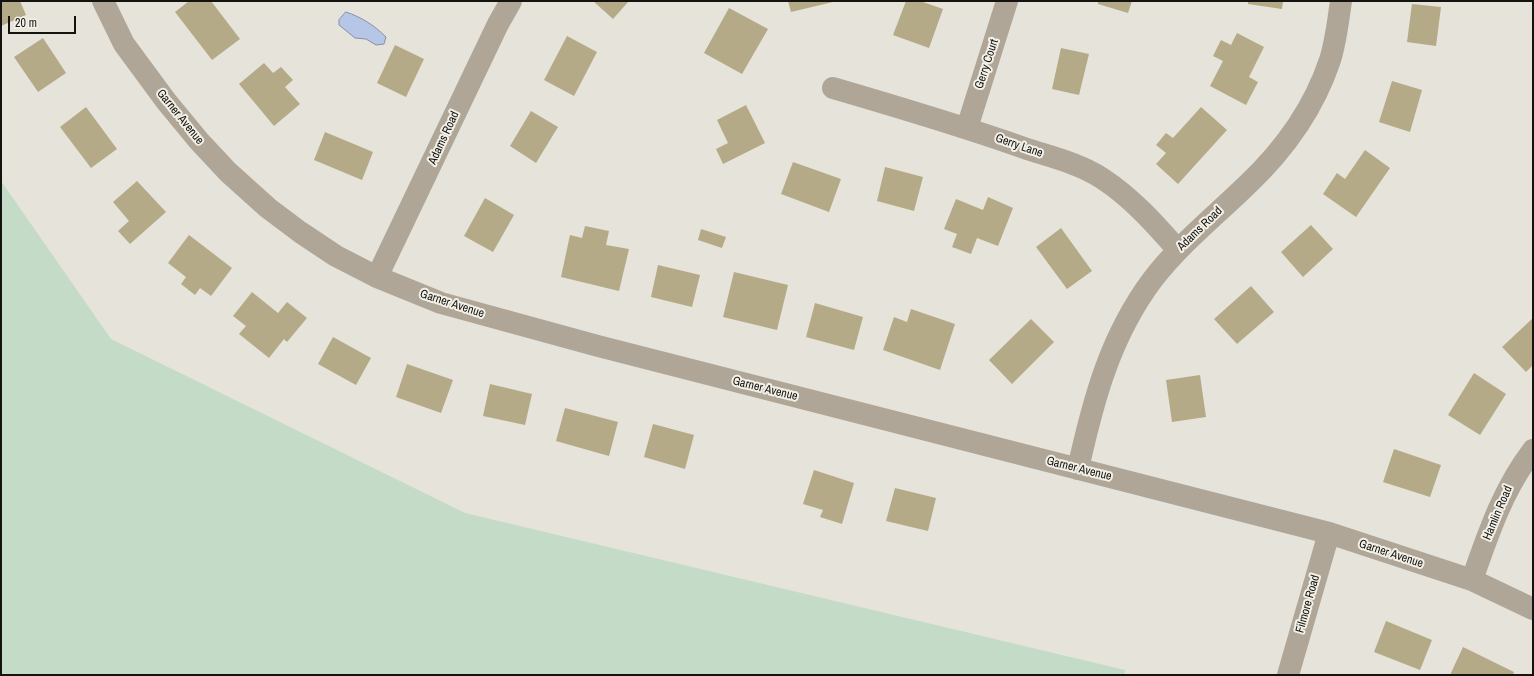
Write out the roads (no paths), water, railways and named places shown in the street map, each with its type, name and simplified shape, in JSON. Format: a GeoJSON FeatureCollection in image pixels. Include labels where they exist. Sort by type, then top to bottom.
{"type":"FeatureCollection","features":[{"type":"Feature","properties":{"kind":"street","name":"Garner Avenue"},"geometry":{"type":"LineString","coordinates":[[103,1],[124,44],[166,101],[199,141],[228,172],[268,208],[300,232],[336,256],[377,276],[448,305],[598,346],[1329,534],[1472,580],[1533,609]]}},
{"type":"Feature","properties":{"kind":"street","name":"Adams Road"},"geometry":{"type":"LineString","coordinates":[[377,276],[498,24],[511,1]]}},
{"type":"Feature","properties":{"kind":"street","name":"Gerry Court"},"geometry":{"type":"LineString","coordinates":[[967,128],[1007,1]]}},
{"type":"Feature","properties":{"kind":"street","name":"Adams Road"},"geometry":{"type":"LineString","coordinates":[[1078,469],[1086,430],[1097,390],[1122,330],[1135,304],[1154,278],[1178,250],[1272,160],[1295,129],[1319,88],[1330,60],[1341,1]]}},
{"type":"Feature","properties":{"kind":"street","name":"Gerry Lane"},"geometry":{"type":"LineString","coordinates":[[833,88],[967,128],[1081,168],[1102,178],[1120,191],[1137,206],[1178,250]]}},
{"type":"Feature","properties":{"kind":"street","name":"Hamlin Road"},"geometry":{"type":"LineString","coordinates":[[1472,580],[1492,523],[1512,481],[1533,450]]}},
{"type":"Feature","properties":{"kind":"street","name":"Filmore Road"},"geometry":{"type":"LineString","coordinates":[[1288,675],[1329,534]]}},
{"type":"Feature","properties":{"kind":"water"},"geometry":{"type":"Polygon","coordinates":[[[346,12],[357,16],[377,29],[386,37],[384,44],[376,45],[366,39],[355,38],[339,25],[339,20],[346,12]]]}}]}
